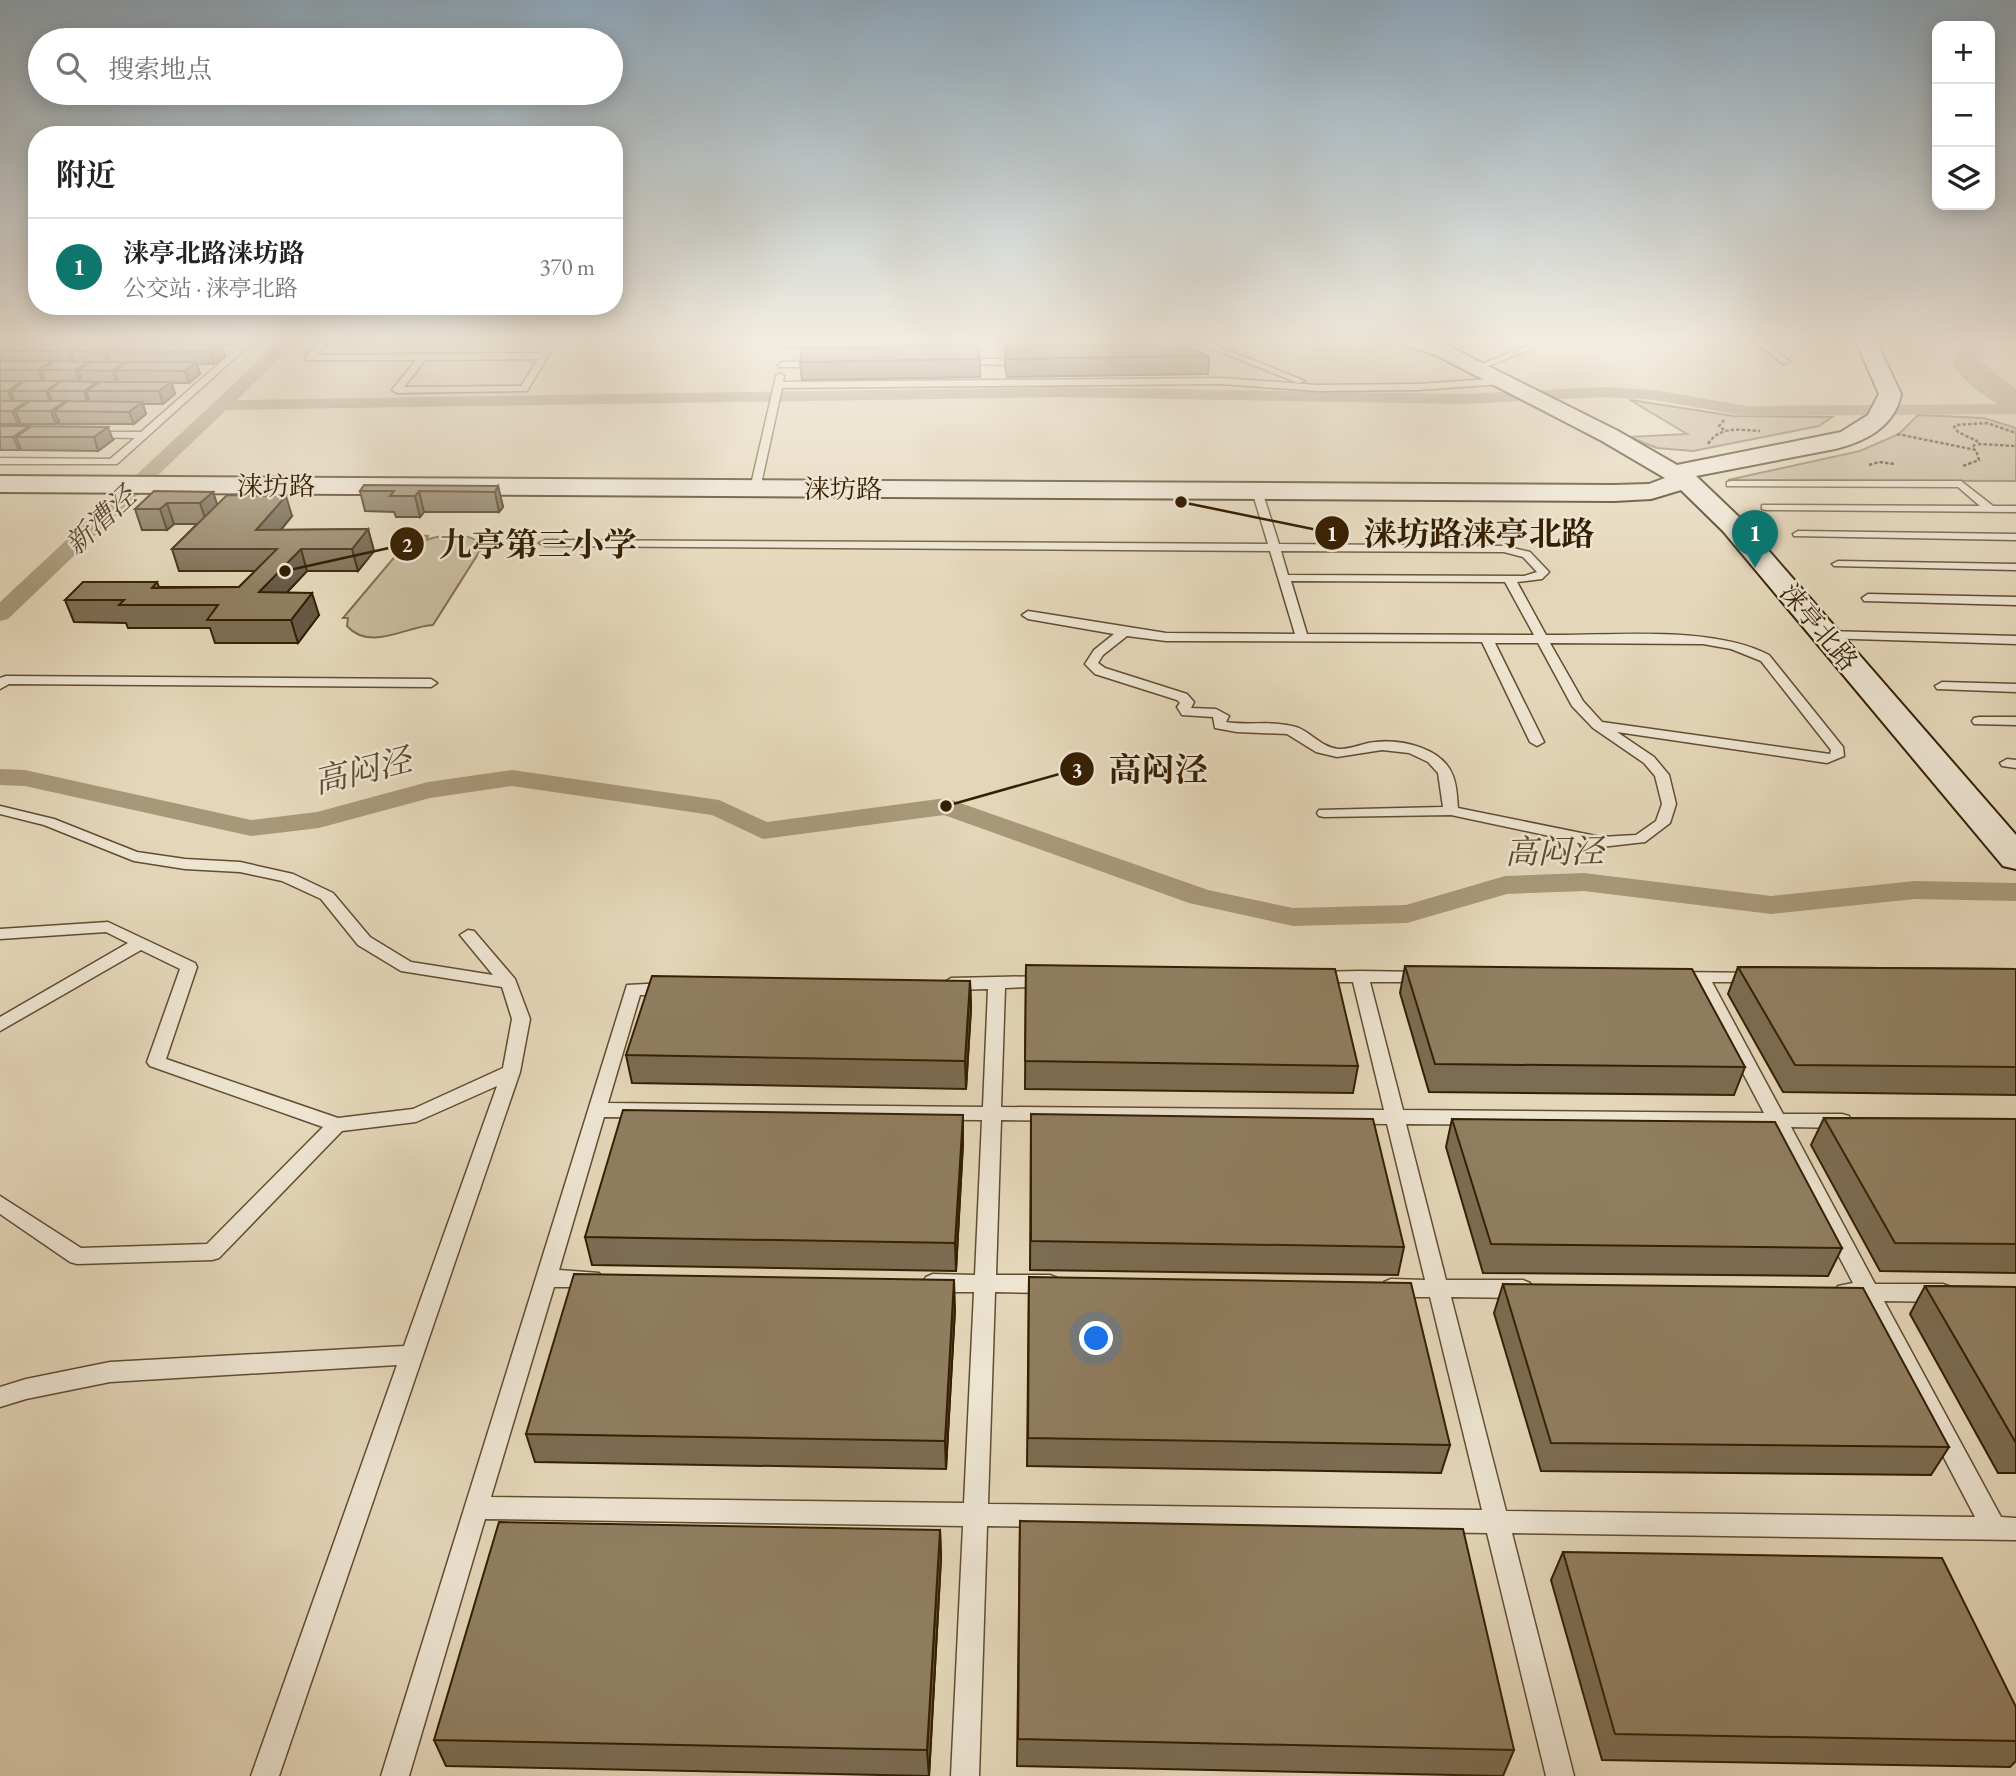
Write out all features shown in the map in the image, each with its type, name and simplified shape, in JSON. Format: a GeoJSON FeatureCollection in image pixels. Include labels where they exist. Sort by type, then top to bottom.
{"type":"FeatureCollection","features":[{"type":"Feature","properties":{"kind":"street","name":"涞亭北路"},"geometry":{"type":"LineString","coordinates":[[1583,422],[1679,476],[1732,525],[2016,858]]}},
{"type":"Feature","properties":{"kind":"street","name":"涞坊路"},"geometry":{"type":"LineString","coordinates":[[0,484],[1614,494],[1651,491],[1679,476],[1841,440],[1876,422]]}},
{"type":"Feature","properties":{"kind":"lane"},"geometry":{"type":"LineString","coordinates":[[0,461],[113,462],[158,422]]}},
{"type":"Feature","properties":{"kind":"lane"},"geometry":{"type":"LineString","coordinates":[[755,489],[770,422]]}},
{"type":"Feature","properties":{"kind":"lane"},"geometry":{"type":"LineString","coordinates":[[79,434],[144,435]]}},
{"type":"Feature","properties":{"kind":"lane"},"geometry":{"type":"LineString","coordinates":[[1731,484],[1961,484],[1992,509]]}},
{"type":"Feature","properties":{"kind":"lane"},"geometry":{"type":"LineString","coordinates":[[1257,491],[1302,638]]}},
{"type":"Feature","properties":{"kind":"lane"},"geometry":{"type":"LineString","coordinates":[[1766,507],[2014,511]]}},
{"type":"Feature","properties":{"kind":"lane"},"geometry":{"type":"LineString","coordinates":[[1798,534],[2016,537]]}},
{"type":"Feature","properties":{"kind":"lane"},"geometry":{"type":"LineString","coordinates":[[545,542],[1504,549],[1521,551],[1532,556],[1543,572],[1538,577],[1510,579],[1284,578]]}},
{"type":"Feature","properties":{"kind":"lane"},"geometry":{"type":"LineString","coordinates":[[1838,564],[2016,566]]}},
{"type":"Feature","properties":{"kind":"lane"},"geometry":{"type":"LineString","coordinates":[[1324,813],[1451,810],[1590,840],[1640,839],[1663,823],[1669,804],[1662,775],[1649,760],[1598,725],[1577,703],[1510,579]]}},
{"type":"Feature","properties":{"kind":"lane"},"geometry":{"type":"LineString","coordinates":[[1868,598],[2016,601]]}},
{"type":"Feature","properties":{"kind":"lane"},"geometry":{"type":"LineString","coordinates":[[1028,615],[1166,637],[1703,640],[1749,649],[1765,659],[1838,750],[1837,756],[1827,759],[1598,725]]}},
{"type":"Feature","properties":{"kind":"lane"},"geometry":{"type":"LineString","coordinates":[[1124,632],[1098,653],[1091,664],[1100,671],[1182,697],[1187,702],[1184,708],[1187,712],[1216,713],[1222,716],[1220,725],[1288,730],[1301,734],[1309,744],[1334,753],[1348,754],[1375,746],[1415,751],[1434,760],[1446,774],[1451,810]]}},
{"type":"Feature","properties":{"kind":"lane"},"geometry":{"type":"LineString","coordinates":[[1826,635],[2013,643]]}},
{"type":"Feature","properties":{"kind":"lane"},"geometry":{"type":"LineString","coordinates":[[1487,639],[1537,741]]}},
{"type":"Feature","properties":{"kind":"lane"},"geometry":{"type":"LineString","coordinates":[[0,685],[6,680],[431,683]]}},
{"type":"Feature","properties":{"kind":"lane"},"geometry":{"type":"LineString","coordinates":[[1942,686],[2016,688]]}},
{"type":"Feature","properties":{"kind":"lane"},"geometry":{"type":"LineString","coordinates":[[1979,720],[2016,721]]}},
{"type":"Feature","properties":{"kind":"lane"},"geometry":{"type":"LineString","coordinates":[[0,810],[49,822],[134,856],[185,864],[240,867],[287,877],[327,896],[364,941],[407,967],[509,983]]}},
{"type":"Feature","properties":{"kind":"lane"},"geometry":{"type":"LineString","coordinates":[[0,934],[108,927],[189,967],[156,1062],[337,1125],[416,1115],[511,1072]]}},
{"type":"Feature","properties":{"kind":"lane"},"geometry":{"type":"LineString","coordinates":[[265,1776],[511,1072],[521,1019],[509,983],[468,934]]}},
{"type":"Feature","properties":{"kind":"lane"},"geometry":{"type":"LineString","coordinates":[[0,1025],[140,943]]}},
{"type":"Feature","properties":{"kind":"lane"},"geometry":{"type":"LineString","coordinates":[[1360,976],[1560,1776]]}},
{"type":"Feature","properties":{"kind":"lane"},"geometry":{"type":"LineString","coordinates":[[1290,978],[1442,976]]}},
{"type":"Feature","properties":{"kind":"lane"},"geometry":{"type":"LineString","coordinates":[[1660,977],[1769,977]]}},
{"type":"Feature","properties":{"kind":"lane"},"geometry":{"type":"LineString","coordinates":[[1701,977],[1869,1293],[2005,1528]]}},
{"type":"Feature","properties":{"kind":"lane"},"geometry":{"type":"LineString","coordinates":[[929,984],[1067,982]]}},
{"type":"Feature","properties":{"kind":"lane"},"geometry":{"type":"LineString","coordinates":[[965,1776],[997,983]]}},
{"type":"Feature","properties":{"kind":"lane"},"geometry":{"type":"LineString","coordinates":[[395,1776],[633,989],[687,988]]}},
{"type":"Feature","properties":{"kind":"lane"},"geometry":{"type":"LineString","coordinates":[[596,1110],[1857,1121]]}},
{"type":"Feature","properties":{"kind":"lane"},"geometry":{"type":"LineString","coordinates":[[0,1204],[78,1256],[212,1252],[337,1125]]}},
{"type":"Feature","properties":{"kind":"lane"},"geometry":{"type":"LineString","coordinates":[[545,1278],[614,1279]]}},
{"type":"Feature","properties":{"kind":"lane"},"geometry":{"type":"LineString","coordinates":[[916,1282],[1067,1284]]}},
{"type":"Feature","properties":{"kind":"lane"},"geometry":{"type":"LineString","coordinates":[[1369,1287],[1549,1289]]}},
{"type":"Feature","properties":{"kind":"lane"},"geometry":{"type":"LineString","coordinates":[[1827,1292],[1963,1294]]}},
{"type":"Feature","properties":{"kind":"lane"},"geometry":{"type":"LineString","coordinates":[[0,1397],[110,1372],[413,1355]]}},
{"type":"Feature","properties":{"kind":"lane"},"geometry":{"type":"LineString","coordinates":[[476,1507],[2005,1528]]}},
{"type":"Feature","properties":{"kind":"path"},"geometry":{"type":"LineString","coordinates":[[1723,422],[1719,426],[1725,430]]}},
{"type":"Feature","properties":{"kind":"path"},"geometry":{"type":"LineString","coordinates":[[1894,422],[1917,436],[1972,448],[1979,454],[1979,460],[1970,466],[1958,467]]}},
{"type":"Feature","properties":{"kind":"path"},"geometry":{"type":"LineString","coordinates":[[1968,422],[1954,427],[1978,444],[2016,446]]}},
{"type":"Feature","properties":{"kind":"path"},"geometry":{"type":"LineString","coordinates":[[1986,422],[2016,433]]}},
{"type":"Feature","properties":{"kind":"path"},"geometry":{"type":"LineString","coordinates":[[1972,448],[1978,444]]}},
{"type":"Feature","properties":{"kind":"path"},"geometry":{"type":"LineString","coordinates":[[1862,466],[1879,462],[1904,466]]}},
{"type":"Feature","properties":{"kind":"shaded area"},"geometry":{"type":"Polygon","coordinates":[[[1667,422],[1825,422],[1819,426],[1693,451],[1657,448],[1629,437],[1687,434],[1667,422]]]}},
{"type":"Feature","properties":{"kind":"shaded area"},"geometry":{"type":"Polygon","coordinates":[[[1911,422],[1996,422],[2016,428],[2016,481],[1728,480],[1860,451],[1899,434],[1911,422]]]}},
{"type":"Feature","properties":{"kind":"shaded area"},"geometry":{"type":"Polygon","coordinates":[[[413,535],[428,536],[426,540],[449,535],[464,536],[483,546],[433,625],[389,636],[366,637],[356,633],[347,626],[348,618],[343,618],[413,535]]]}},
{"type":"Feature","properties":{"kind":"building"},"geometry":{"type":"Polygon","coordinates":[[[0,426],[29,426],[13,437],[0,437],[0,426]]]}},
{"type":"Feature","properties":{"kind":"building"},"geometry":{"type":"Polygon","coordinates":[[[32,426],[108,427],[94,437],[16,437],[32,426]]]}},
{"type":"Feature","properties":{"kind":"building"},"geometry":{"type":"Polygon","coordinates":[[[364,485],[498,486],[495,492],[419,491],[415,496],[390,496],[394,491],[360,491],[364,485]]]}},
{"type":"Feature","properties":{"kind":"building"},"geometry":{"type":"Polygon","coordinates":[[[154,491],[213,492],[200,503],[167,503],[160,509],[135,509],[154,491]]]}},
{"type":"Feature","properties":{"kind":"building"},"geometry":{"type":"Polygon","coordinates":[[[227,495],[286,496],[256,530],[368,529],[352,549],[301,549],[259,592],[312,593],[291,620],[207,620],[218,605],[119,605],[124,600],[65,600],[83,582],[157,582],[152,588],[239,587],[277,549],[172,549],[227,495]]]}},
{"type":"Feature","properties":{"kind":"building"},"geometry":{"type":"Polygon","coordinates":[[[1026,965],[1335,969],[1358,1066],[1025,1061],[1026,965]]]}},
{"type":"Feature","properties":{"kind":"building"},"geometry":{"type":"Polygon","coordinates":[[[1405,966],[1692,969],[1745,1067],[1435,1064],[1405,966]]]}},
{"type":"Feature","properties":{"kind":"building"},"geometry":{"type":"Polygon","coordinates":[[[1738,967],[2016,969],[2016,1067],[1795,1065],[1738,967]]]}},
{"type":"Feature","properties":{"kind":"building"},"geometry":{"type":"Polygon","coordinates":[[[652,976],[970,981],[965,1061],[626,1055],[652,976]]]}},
{"type":"Feature","properties":{"kind":"building"},"geometry":{"type":"Polygon","coordinates":[[[623,1110],[963,1115],[955,1243],[585,1237],[623,1110]]]}},
{"type":"Feature","properties":{"kind":"building"},"geometry":{"type":"Polygon","coordinates":[[[1031,1114],[1373,1119],[1404,1247],[1031,1241],[1031,1114]]]}},
{"type":"Feature","properties":{"kind":"building"},"geometry":{"type":"Polygon","coordinates":[[[1824,1118],[2016,1119],[2016,1244],[1895,1243],[1824,1118]]]}},
{"type":"Feature","properties":{"kind":"building"},"geometry":{"type":"Polygon","coordinates":[[[1452,1119],[1775,1122],[1842,1248],[1491,1244],[1452,1119]]]}},
{"type":"Feature","properties":{"kind":"building"},"geometry":{"type":"Polygon","coordinates":[[[574,1274],[954,1280],[945,1441],[526,1434],[574,1274]]]}},
{"type":"Feature","properties":{"kind":"building"},"geometry":{"type":"Polygon","coordinates":[[[1029,1277],[1411,1283],[1450,1445],[1028,1438],[1029,1277]]]}},
{"type":"Feature","properties":{"kind":"building"},"geometry":{"type":"Polygon","coordinates":[[[1503,1284],[1863,1288],[1949,1447],[1551,1443],[1503,1284]]]}},
{"type":"Feature","properties":{"kind":"building"},"geometry":{"type":"Polygon","coordinates":[[[1925,1286],[2016,1287],[2016,1443],[1925,1286]]]}},
{"type":"Feature","properties":{"kind":"building"},"geometry":{"type":"Polygon","coordinates":[[[1020,1521],[1463,1529],[1514,1750],[1018,1739],[1020,1521]]]}},
{"type":"Feature","properties":{"kind":"building"},"geometry":{"type":"Polygon","coordinates":[[[499,1522],[940,1530],[927,1750],[434,1740],[499,1522]]]}},
{"type":"Feature","properties":{"kind":"building"},"geometry":{"type":"Polygon","coordinates":[[[1563,1552],[1942,1558],[2016,1707],[2016,1741],[1615,1734],[1563,1552]]]}},
{"type":"Feature","properties":{"kind":"waterway","name":"新漕泾"},"geometry":{"type":"LineString","coordinates":[[0,614],[203,422]]}},
{"type":"Feature","properties":{"kind":"waterway","name":"高闷泾"},"geometry":{"type":"LineString","coordinates":[[0,777],[25,778],[251,828],[319,820],[428,790],[512,778],[719,808],[763,831],[946,806],[1200,897],[1293,917],[1407,914],[1505,885],[1584,882],[1771,905],[1915,890],[2016,892]]}},
{"type":"Feature","properties":{"kind":"place","name":"涞坊路涞亭北路"},"geometry":{"type":"Point","coordinates":[1181,502]}},
{"type":"Feature","properties":{"kind":"place","name":"涞亭北路涞坊路"},"geometry":{"type":"Point","coordinates":[1755,568]}},
{"type":"Feature","properties":{"kind":"place","name":"九亭第三小学"},"geometry":{"type":"Point","coordinates":[285,571]}},
{"type":"Feature","properties":{"kind":"place","name":"高闷泾"},"geometry":{"type":"Point","coordinates":[946,806]}}]}
